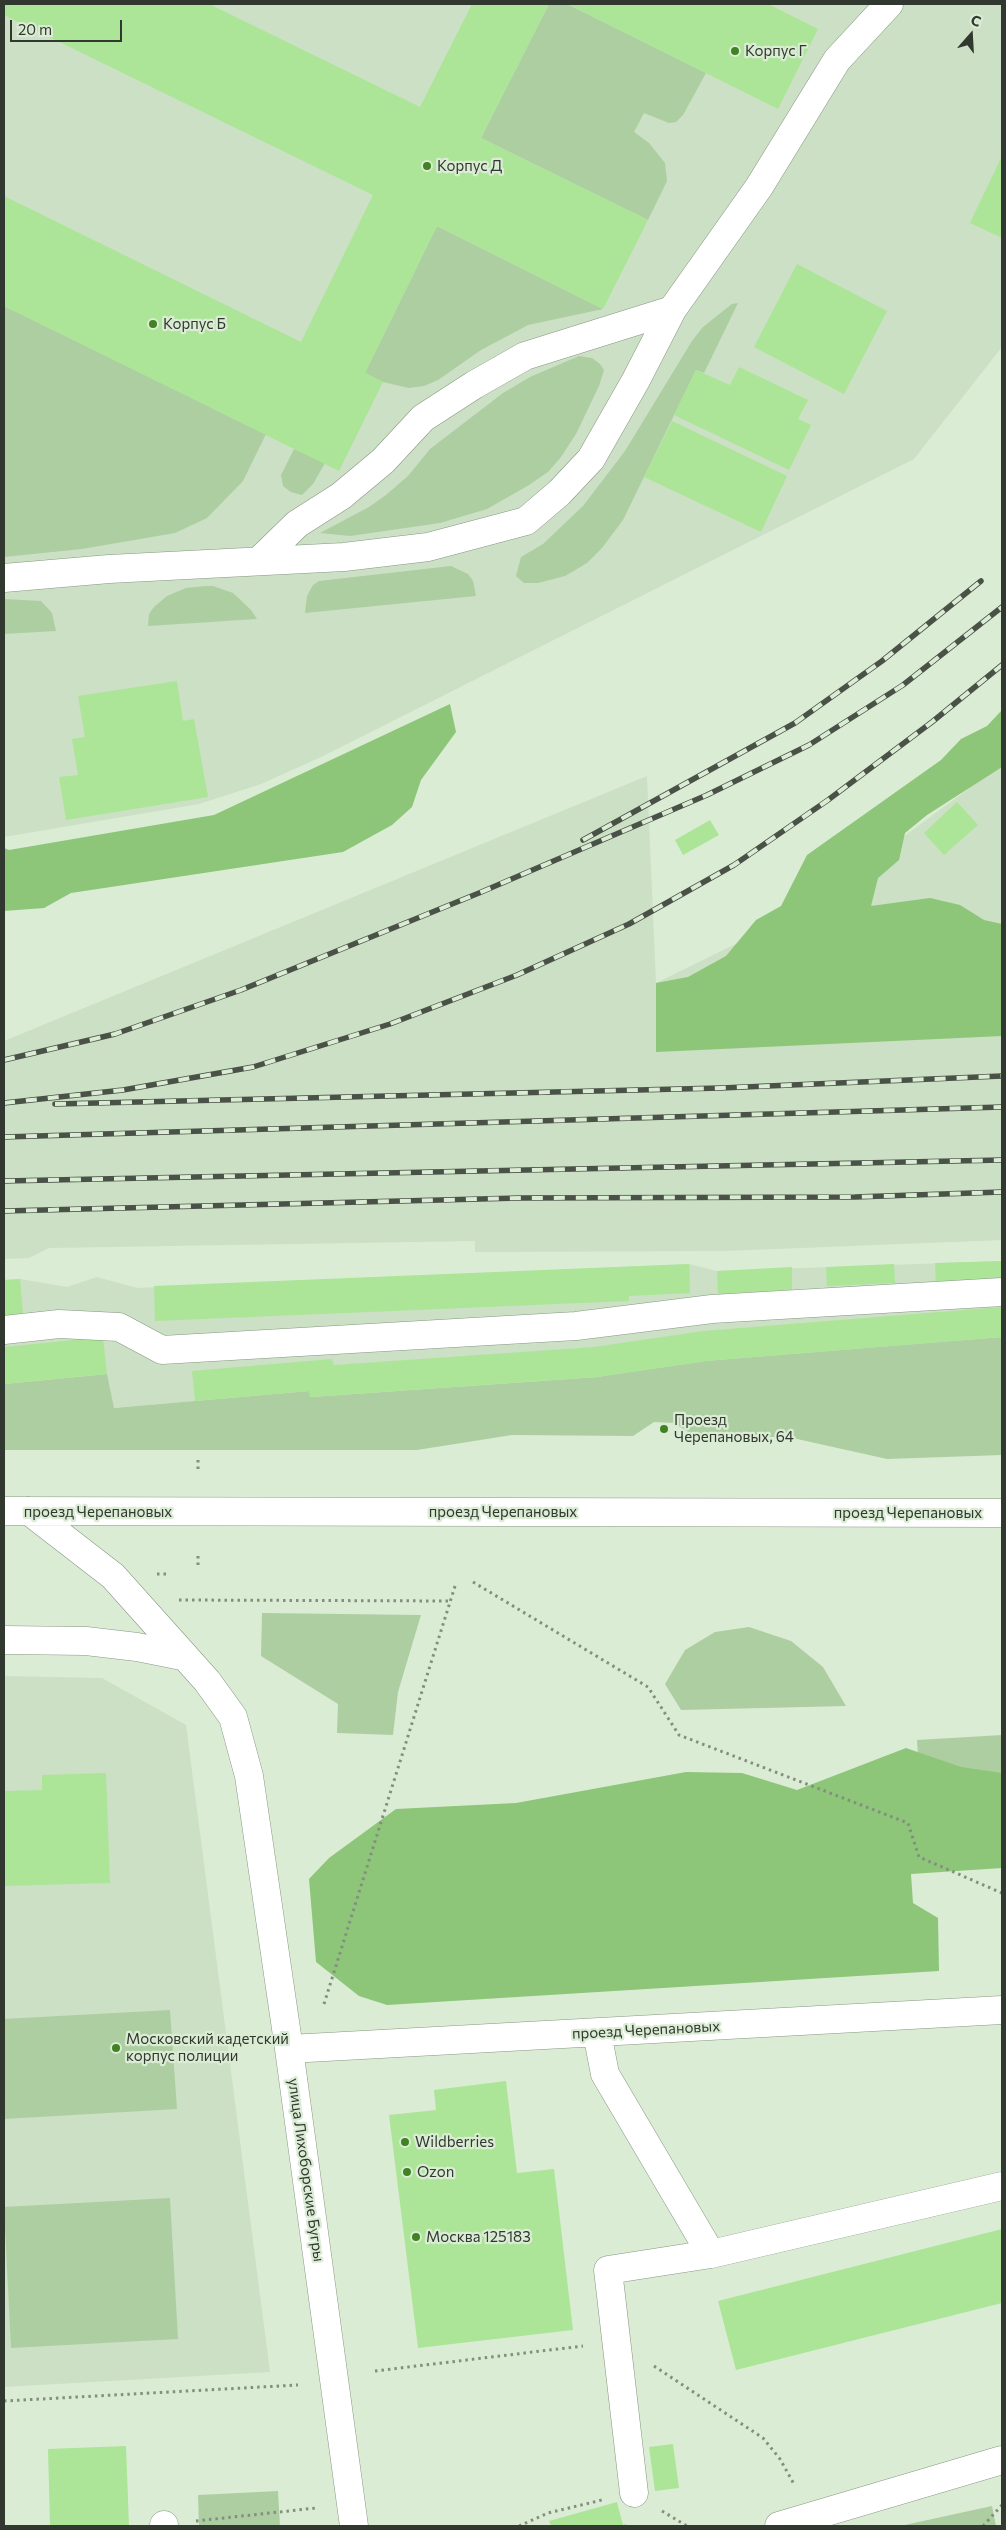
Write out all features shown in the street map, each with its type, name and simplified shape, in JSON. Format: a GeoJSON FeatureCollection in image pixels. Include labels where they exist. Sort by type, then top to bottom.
{"type":"FeatureCollection","features":[{"type":"Feature","properties":{"kind":"street"},"geometry":{"type":"LineString","coordinates":[[4,578],[260,560],[344,557],[428,547],[526,521],[559,493],[591,459],[636,380],[672,310],[759,187],[837,60],[889,4]]}},
{"type":"Feature","properties":{"kind":"street"},"geometry":{"type":"LineString","coordinates":[[260,560],[297,524],[341,496],[383,461],[423,418],[474,386],[525,356],[672,310]]}},
{"type":"Feature","properties":{"kind":"street"},"geometry":{"type":"LineString","coordinates":[[4,1330],[59,1324],[119,1327],[162,1350],[576,1326],[712,1309],[1002,1292]]}},
{"type":"Feature","properties":{"kind":"street","name":"проезд Черепановых"},"geometry":{"type":"LineString","coordinates":[[16,1511],[1002,1513]]}},
{"type":"Feature","properties":{"kind":"street","name":"улица Лихоборские Бугры"},"geometry":{"type":"LineString","coordinates":[[16,1511],[113,1576],[182,1656],[208,1681],[234,1717],[249,1776],[289,2048],[354,2526]]}},
{"type":"Feature","properties":{"kind":"street"},"geometry":{"type":"LineString","coordinates":[[4,1640],[86,1641],[137,1646],[182,1656]]}},
{"type":"Feature","properties":{"kind":"street","name":"проезд Черепановых"},"geometry":{"type":"LineString","coordinates":[[289,2048],[1002,2010]]}},
{"type":"Feature","properties":{"kind":"street"},"geometry":{"type":"LineString","coordinates":[[597,2033],[604,2074],[710,2254]]}},
{"type":"Feature","properties":{"kind":"street"},"geometry":{"type":"LineString","coordinates":[[634,2493],[608,2270],[710,2254],[1002,2186]]}},
{"type":"Feature","properties":{"kind":"street"},"geometry":{"type":"LineString","coordinates":[[779,2526],[1002,2460]]}},
{"type":"Feature","properties":{"kind":"path"},"geometry":{"type":"LineString","coordinates":[[198,1458],[198,1469]]}},
{"type":"Feature","properties":{"kind":"path"},"geometry":{"type":"LineString","coordinates":[[198,1555],[198,1565]]}},
{"type":"Feature","properties":{"kind":"path"},"geometry":{"type":"LineString","coordinates":[[154,1574],[170,1574]]}},
{"type":"Feature","properties":{"kind":"path"},"geometry":{"type":"LineString","coordinates":[[324,2004],[456,1582]]}},
{"type":"Feature","properties":{"kind":"path"},"geometry":{"type":"LineString","coordinates":[[472,1582],[648,1687],[679,1735],[908,1823],[919,1857],[1002,1893]]}},
{"type":"Feature","properties":{"kind":"path"},"geometry":{"type":"LineString","coordinates":[[172,1600],[451,1601]]}},
{"type":"Feature","properties":{"kind":"path"},"geometry":{"type":"LineString","coordinates":[[4,2401],[298,2385]]}},
{"type":"Feature","properties":{"kind":"path"},"geometry":{"type":"LineString","coordinates":[[983,2526],[1002,2505]]}},
{"type":"Feature","properties":{"kind":"path"},"geometry":{"type":"LineString","coordinates":[[164,2526],[316,2508]]}},
{"type":"Feature","properties":{"kind":"shaded area"},"geometry":{"type":"Polygon","coordinates":[[[4,4],[1002,4],[1002,347],[914,459],[321,757],[261,784],[199,804],[4,837],[4,4]]]}},
{"type":"Feature","properties":{"kind":"shaded area"},"geometry":{"type":"Polygon","coordinates":[[[549,4],[567,4],[706,73],[683,115],[676,122],[669,123],[644,113],[634,132],[649,143],[665,163],[667,181],[648,220],[481,138],[549,4]]]}},
{"type":"Feature","properties":{"kind":"shaded area"},"geometry":{"type":"Polygon","coordinates":[[[437,226],[603,309],[528,325],[481,350],[438,380],[424,386],[409,388],[383,382],[365,373],[437,226]]]}},
{"type":"Feature","properties":{"kind":"shaded area"},"geometry":{"type":"Polygon","coordinates":[[[738,303],[704,373],[696,370],[623,520],[602,548],[587,563],[565,576],[538,583],[524,583],[516,576],[521,557],[543,544],[583,506],[625,451],[692,341],[702,328],[732,304],[738,303]]]}},
{"type":"Feature","properties":{"kind":"shaded area"},"geometry":{"type":"Polygon","coordinates":[[[4,306],[266,434],[243,481],[207,518],[175,533],[82,549],[4,557],[4,306]]]}},
{"type":"Feature","properties":{"kind":"shaded area"},"geometry":{"type":"Polygon","coordinates":[[[579,356],[592,358],[604,370],[599,386],[576,434],[561,457],[548,472],[529,485],[487,509],[440,523],[350,536],[320,533],[369,507],[386,495],[408,476],[430,449],[503,393],[530,377],[579,356]]]}},
{"type":"Feature","properties":{"kind":"shaded area"},"geometry":{"type":"Polygon","coordinates":[[[294,449],[325,463],[313,484],[302,495],[291,492],[283,486],[281,475],[294,449]]]}},
{"type":"Feature","properties":{"kind":"shaded area"},"geometry":{"type":"Polygon","coordinates":[[[451,566],[468,574],[473,581],[476,596],[305,613],[307,596],[313,585],[319,581],[451,566]]]}},
{"type":"Feature","properties":{"kind":"shaded area"},"geometry":{"type":"Polygon","coordinates":[[[213,586],[233,593],[251,610],[257,619],[148,626],[149,614],[167,596],[186,588],[213,586]]]}},
{"type":"Feature","properties":{"kind":"shaded area"},"geometry":{"type":"Polygon","coordinates":[[[4,599],[41,601],[52,613],[56,631],[4,634],[4,599]]]}},
{"type":"Feature","properties":{"kind":"shaded area"},"geometry":{"type":"Polygon","coordinates":[[[1002,764],[1002,1240],[725,1251],[475,1252],[475,1241],[49,1248],[29,1258],[4,1259],[4,1041],[647,776],[656,983],[803,911],[1002,764]]]}},
{"type":"Feature","properties":{"kind":"shaded area"},"geometry":{"type":"Polygon","coordinates":[[[1002,1261],[1002,1337],[597,1377],[310,1397],[309,1391],[113,1408],[107,1374],[4,1384],[4,1280],[20,1279],[67,1287],[97,1277],[137,1288],[689,1264],[717,1271],[1002,1261]]]}},
{"type":"Feature","properties":{"kind":"shaded area"},"geometry":{"type":"Polygon","coordinates":[[[1002,1337],[1002,1455],[887,1459],[788,1437],[696,1437],[674,1423],[654,1422],[633,1436],[512,1435],[417,1450],[4,1450],[4,1384],[107,1374],[114,1408],[309,1391],[311,1397],[597,1377],[706,1361],[1002,1337]]]}},
{"type":"Feature","properties":{"kind":"shaded area"},"geometry":{"type":"Polygon","coordinates":[[[262,1613],[421,1615],[398,1692],[393,1735],[337,1733],[338,1704],[261,1656],[262,1613]]]}},
{"type":"Feature","properties":{"kind":"shaded area"},"geometry":{"type":"Polygon","coordinates":[[[749,1627],[791,1641],[823,1667],[846,1706],[681,1710],[665,1684],[685,1650],[715,1632],[749,1627]]]}},
{"type":"Feature","properties":{"kind":"shaded area","name":"Московский кадетский корпус полиции"},"geometry":{"type":"Polygon","coordinates":[[[4,1676],[102,1678],[186,1725],[270,2372],[4,2387],[4,1676]]]}},
{"type":"Feature","properties":{"kind":"shaded area"},"geometry":{"type":"Polygon","coordinates":[[[1002,1735],[1002,1801],[921,1806],[917,1740],[1002,1735]]]}},
{"type":"Feature","properties":{"kind":"shaded area"},"geometry":{"type":"Polygon","coordinates":[[[170,2010],[177,2109],[4,2119],[4,2019],[170,2010]]]}},
{"type":"Feature","properties":{"kind":"shaded area"},"geometry":{"type":"Polygon","coordinates":[[[170,2198],[178,2339],[11,2348],[4,2207],[170,2198]]]}},
{"type":"Feature","properties":{"kind":"shaded area"},"geometry":{"type":"Polygon","coordinates":[[[278,2491],[280,2526],[199,2526],[198,2495],[278,2491]]]}},
{"type":"Feature","properties":{"kind":"shaded area"},"geometry":{"type":"Polygon","coordinates":[[[992,2506],[996,2526],[900,2526],[992,2506]]]}},
{"type":"Feature","properties":{"kind":"green space"},"geometry":{"type":"Polygon","coordinates":[[[450,704],[456,732],[421,780],[412,807],[392,825],[343,852],[71,893],[44,908],[4,911],[4,848],[9,850],[214,815],[450,704]]]}},
{"type":"Feature","properties":{"kind":"green space"},"geometry":{"type":"Polygon","coordinates":[[[1002,710],[1002,767],[927,815],[905,833],[899,860],[878,878],[871,906],[930,898],[960,905],[984,920],[1002,924],[1002,1036],[656,1052],[656,983],[688,977],[726,956],[756,920],[781,906],[807,855],[941,760],[961,739],[987,726],[1002,710]]]}},
{"type":"Feature","properties":{"kind":"green space"},"geometry":{"type":"Polygon","coordinates":[[[906,1748],[961,1767],[1002,1773],[1002,1868],[911,1874],[913,1903],[938,1918],[939,1971],[387,2005],[359,1996],[316,1962],[309,1879],[329,1858],[396,1809],[516,1803],[686,1772],[742,1773],[797,1790],[906,1748]]]}},
{"type":"Feature","properties":{"kind":"building"},"geometry":{"type":"Polygon","coordinates":[[[4,4],[209,4],[420,107],[472,4],[549,4],[481,138],[648,220],[603,309],[437,226],[365,373],[383,382],[339,471],[4,306],[4,196],[301,342],[373,195],[4,15],[4,4]]]}},
{"type":"Feature","properties":{"kind":"building","name":"Корпус Г"},"geometry":{"type":"Polygon","coordinates":[[[567,4],[768,4],[818,29],[778,109],[567,4]]]}},
{"type":"Feature","properties":{"kind":"building"},"geometry":{"type":"Polygon","coordinates":[[[1002,156],[1002,238],[970,223],[1002,156]]]}},
{"type":"Feature","properties":{"kind":"building"},"geometry":{"type":"Polygon","coordinates":[[[797,264],[887,311],[844,394],[754,347],[797,264]]]}},
{"type":"Feature","properties":{"kind":"building"},"geometry":{"type":"Polygon","coordinates":[[[739,367],[808,400],[798,419],[811,425],[789,470],[674,415],[696,370],[730,385],[739,367]]]}},
{"type":"Feature","properties":{"kind":"building"},"geometry":{"type":"Polygon","coordinates":[[[672,421],[787,476],[761,532],[644,477],[672,421]]]}},
{"type":"Feature","properties":{"kind":"building"},"geometry":{"type":"Polygon","coordinates":[[[177,681],[183,721],[194,719],[208,797],[66,820],[59,777],[78,775],[72,739],[85,737],[78,696],[177,681]]]}},
{"type":"Feature","properties":{"kind":"building"},"geometry":{"type":"Polygon","coordinates":[[[957,802],[978,825],[944,855],[924,833],[957,802]]]}},
{"type":"Feature","properties":{"kind":"building"},"geometry":{"type":"Polygon","coordinates":[[[710,820],[719,835],[683,855],[675,840],[710,820]]]}},
{"type":"Feature","properties":{"kind":"building"},"geometry":{"type":"Polygon","coordinates":[[[1002,1261],[1002,1281],[936,1284],[935,1263],[1002,1261]]]}},
{"type":"Feature","properties":{"kind":"building"},"geometry":{"type":"Polygon","coordinates":[[[689,1264],[690,1293],[629,1296],[629,1301],[155,1321],[154,1286],[689,1264]]]}},
{"type":"Feature","properties":{"kind":"building"},"geometry":{"type":"Polygon","coordinates":[[[894,1264],[895,1283],[827,1286],[826,1267],[894,1264]]]}},
{"type":"Feature","properties":{"kind":"building"},"geometry":{"type":"Polygon","coordinates":[[[792,1267],[792,1290],[718,1294],[717,1271],[792,1267]]]}},
{"type":"Feature","properties":{"kind":"building"},"geometry":{"type":"Polygon","coordinates":[[[20,1279],[23,1315],[4,1316],[4,1280],[20,1279]]]}},
{"type":"Feature","properties":{"kind":"building"},"geometry":{"type":"Polygon","coordinates":[[[1002,1307],[1002,1337],[706,1361],[597,1377],[310,1397],[309,1391],[195,1401],[192,1371],[332,1359],[334,1365],[594,1347],[703,1331],[1002,1307]]]}},
{"type":"Feature","properties":{"kind":"building"},"geometry":{"type":"Polygon","coordinates":[[[103,1337],[107,1374],[4,1384],[4,1347],[103,1337]]]}},
{"type":"Feature","properties":{"kind":"building"},"geometry":{"type":"Polygon","coordinates":[[[106,1773],[110,1883],[4,1886],[4,1791],[42,1790],[42,1775],[106,1773]]]}},
{"type":"Feature","properties":{"kind":"building"},"geometry":{"type":"Polygon","coordinates":[[[506,2081],[517,2173],[554,2169],[573,2330],[418,2348],[389,2115],[436,2110],[434,2090],[506,2081]]]}},
{"type":"Feature","properties":{"kind":"building"},"geometry":{"type":"Polygon","coordinates":[[[1002,2229],[1002,2303],[736,2370],[718,2301],[1002,2229]]]}},
{"type":"Feature","properties":{"kind":"building"},"geometry":{"type":"Polygon","coordinates":[[[673,2444],[679,2488],[655,2491],[649,2447],[673,2444]]]}},
{"type":"Feature","properties":{"kind":"building"},"geometry":{"type":"Polygon","coordinates":[[[126,2446],[129,2526],[50,2526],[48,2449],[126,2446]]]}},
{"type":"Feature","properties":{"kind":"building"},"geometry":{"type":"Polygon","coordinates":[[[617,2502],[623,2525],[626,2524],[627,2526],[551,2526],[549,2521],[617,2502]]]}},
{"type":"Feature","properties":{"kind":"railway"},"geometry":{"type":"LineString","coordinates":[[583,840],[795,723],[882,661],[981,581]]}},
{"type":"Feature","properties":{"kind":"railway"},"geometry":{"type":"LineString","coordinates":[[4,1060],[115,1034],[241,990],[479,893],[707,795],[809,745],[903,685],[1002,607]]}},
{"type":"Feature","properties":{"kind":"railway"},"geometry":{"type":"LineString","coordinates":[[4,1103],[123,1090],[253,1067],[390,1024],[517,975],[629,924],[734,865],[828,800],[932,722],[1002,665]]}},
{"type":"Feature","properties":{"kind":"railway"},"geometry":{"type":"LineString","coordinates":[[55,1104],[721,1088],[1002,1076]]}},
{"type":"Feature","properties":{"kind":"railway"},"geometry":{"type":"LineString","coordinates":[[4,1137],[1002,1107]]}},
{"type":"Feature","properties":{"kind":"railway"},"geometry":{"type":"LineString","coordinates":[[4,1181],[1002,1160]]}},
{"type":"Feature","properties":{"kind":"railway"},"geometry":{"type":"LineString","coordinates":[[4,1211],[520,1198],[855,1197],[1002,1192]]}},
{"type":"Feature","properties":{"kind":"place","name":"Корпус Г"},"geometry":{"type":"Point","coordinates":[735,51]}},
{"type":"Feature","properties":{"kind":"place","name":"Корпус Д"},"geometry":{"type":"Point","coordinates":[427,166]}},
{"type":"Feature","properties":{"kind":"place","name":"Корпус Б"},"geometry":{"type":"Point","coordinates":[153,324]}},
{"type":"Feature","properties":{"kind":"place","name":"Проезд Черепановых, 64"},"geometry":{"type":"Point","coordinates":[664,1429]}},
{"type":"Feature","properties":{"kind":"place","name":"Московский кадетский корпус полиции"},"geometry":{"type":"Point","coordinates":[116,2048]}},
{"type":"Feature","properties":{"kind":"place","name":"Wildberries"},"geometry":{"type":"Point","coordinates":[405,2142]}},
{"type":"Feature","properties":{"kind":"place","name":"Ozon"},"geometry":{"type":"Point","coordinates":[407,2172]}},
{"type":"Feature","properties":{"kind":"place","name":"Москва 125183"},"geometry":{"type":"Point","coordinates":[416,2237]}}]}
